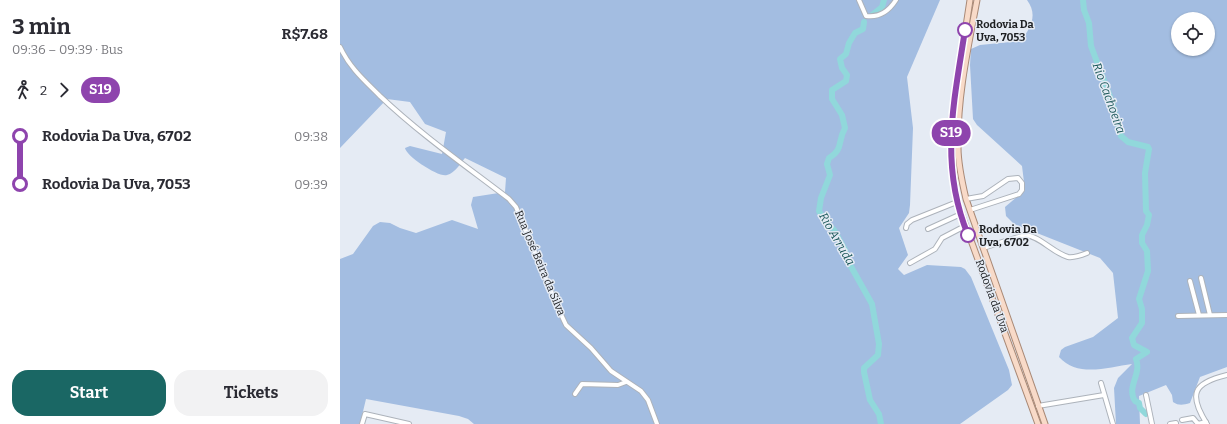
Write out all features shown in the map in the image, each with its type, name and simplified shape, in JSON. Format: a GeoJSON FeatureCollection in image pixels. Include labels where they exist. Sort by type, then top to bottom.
{"type":"FeatureCollection","features":[{"type":"Feature","properties":{"kind":"main road","name":"Rodovia da Uva"},"geometry":{"type":"LineString","coordinates":[[970,0],[951,124],[952,165],[957,202],[965,226],[984,271],[1038,424]]}},
{"type":"Feature","properties":{"kind":"main road","name":"Rodovia da Uva"},"geometry":{"type":"LineString","coordinates":[[977,0],[961,97],[958,138],[960,170],[966,199],[1045,424]]}},
{"type":"Feature","properties":{"kind":"street"},"geometry":{"type":"LineString","coordinates":[[859,0],[866,16],[871,17],[885,13],[890,9],[896,0]]}},
{"type":"Feature","properties":{"kind":"street","name":"Rua José Beira da Silva"},"geometry":{"type":"LineString","coordinates":[[340,47],[347,61],[358,76],[396,111],[516,207],[521,214],[566,325],[591,348],[611,371],[641,391],[648,400],[657,424]]}},
{"type":"Feature","properties":{"kind":"street"},"geometry":{"type":"LineString","coordinates":[[966,199],[983,196],[1008,179],[1018,178],[1022,183],[1021,192],[1014,197],[970,210]]}},
{"type":"Feature","properties":{"kind":"street"},"geometry":{"type":"LineString","coordinates":[[906,228],[907,224],[912,220],[957,202]]}},
{"type":"Feature","properties":{"kind":"street"},"geometry":{"type":"LineString","coordinates":[[928,229],[961,214]]}},
{"type":"Feature","properties":{"kind":"street"},"geometry":{"type":"LineString","coordinates":[[910,263],[935,249],[942,238],[965,226]]}},
{"type":"Feature","properties":{"kind":"street"},"geometry":{"type":"LineString","coordinates":[[983,248],[1025,235],[1031,236],[1046,246],[1069,257],[1087,254]]}},
{"type":"Feature","properties":{"kind":"street"},"geometry":{"type":"LineString","coordinates":[[1201,278],[1210,315]]}},
{"type":"Feature","properties":{"kind":"street"},"geometry":{"type":"LineString","coordinates":[[1190,281],[1199,315]]}},
{"type":"Feature","properties":{"kind":"street"},"geometry":{"type":"LineString","coordinates":[[1178,316],[1227,315]]}},
{"type":"Feature","properties":{"kind":"street"},"geometry":{"type":"LineString","coordinates":[[1182,420],[1192,418],[1198,424],[1206,423],[1196,403],[1196,394],[1200,385],[1209,379],[1227,375]]}},
{"type":"Feature","properties":{"kind":"street"},"geometry":{"type":"LineString","coordinates":[[575,394],[582,384],[618,385],[626,382]]}},
{"type":"Feature","properties":{"kind":"street"},"geometry":{"type":"LineString","coordinates":[[1102,383],[1113,424]]}},
{"type":"Feature","properties":{"kind":"street"},"geometry":{"type":"LineString","coordinates":[[1038,406],[1104,395]]}},
{"type":"Feature","properties":{"kind":"street"},"geometry":{"type":"LineString","coordinates":[[1146,395],[1152,424]]}},
{"type":"Feature","properties":{"kind":"street"},"geometry":{"type":"LineString","coordinates":[[362,424],[365,414],[392,422],[409,424]]}},
{"type":"Feature","properties":{"kind":"street"},"geometry":{"type":"LineString","coordinates":[[1170,424],[1176,423]]}},
{"type":"Feature","properties":{"kind":"shaded area"},"geometry":{"type":"Polygon","coordinates":[[[340,0],[940,0],[907,77],[913,128],[910,205],[909,213],[899,228],[908,255],[898,269],[904,275],[927,265],[961,267],[965,269],[971,277],[1009,370],[1012,385],[1008,390],[960,424],[474,424],[468,419],[459,416],[366,399],[360,424],[340,424],[340,259],[353,254],[373,226],[380,222],[390,223],[416,233],[452,220],[478,229],[471,205],[473,197],[505,192],[506,178],[465,158],[455,170],[447,175],[437,173],[423,166],[407,152],[405,148],[410,146],[442,154],[446,132],[425,124],[410,102],[387,99],[340,148],[340,0]]]}},
{"type":"Feature","properties":{"kind":"shaded area"},"geometry":{"type":"Polygon","coordinates":[[[1027,0],[1227,0],[1227,367],[1200,377],[1190,403],[1181,405],[1173,402],[1172,395],[1166,385],[1139,396],[1140,424],[1116,424],[1114,388],[1118,378],[1132,364],[1094,370],[1075,367],[1059,357],[1061,350],[1065,347],[1093,337],[1118,318],[1113,273],[1100,258],[1014,224],[1006,216],[1005,207],[1025,190],[1022,166],[977,125],[973,119],[970,65],[971,49],[980,45],[1021,41],[1028,31],[1032,21],[1032,11],[1027,0]]]}},
{"type":"Feature","properties":{"kind":"waterway","name":"Rio Arruda"},"geometry":{"type":"LineString","coordinates":[[872,15],[882,7],[884,0]]}},
{"type":"Feature","properties":{"kind":"waterway","name":"Rio Cachoeira"},"geometry":{"type":"LineString","coordinates":[[1083,0],[1084,10],[1089,23],[1091,46],[1112,102],[1121,136],[1128,142],[1148,147],[1149,149],[1145,173],[1146,211],[1149,215],[1147,225],[1142,235],[1142,243],[1147,251],[1148,271],[1139,299],[1142,309],[1142,323],[1132,338],[1134,345],[1147,352],[1136,359],[1137,370],[1132,391],[1135,401],[1139,403],[1140,408],[1146,414]]}},
{"type":"Feature","properties":{"kind":"waterway","name":"Rio Arruda"},"geometry":{"type":"LineString","coordinates":[[864,22],[863,29],[855,33],[849,43],[846,54],[840,59],[842,68],[847,75],[846,81],[832,90],[832,99],[842,115],[845,128],[839,148],[834,155],[829,158],[827,164],[830,175],[821,198],[819,211],[824,220],[834,230],[845,250],[849,263],[872,304],[879,344],[878,355],[864,368],[864,372],[870,400],[879,414],[881,424]]}},
{"type":"Feature","properties":{"kind":"bus line","name":"S19"},"geometry":{"type":"LineString","coordinates":[[965,30],[952,112],[951,149],[957,202],[968,235]]}},
{"type":"Feature","properties":{"kind":"place","name":"Rodovia Da Uva, 7053"},"geometry":{"type":"Point","coordinates":[965,30]}},
{"type":"Feature","properties":{"kind":"place","name":"Rodovia Da Uva, 6702"},"geometry":{"type":"Point","coordinates":[968,235]}}]}
